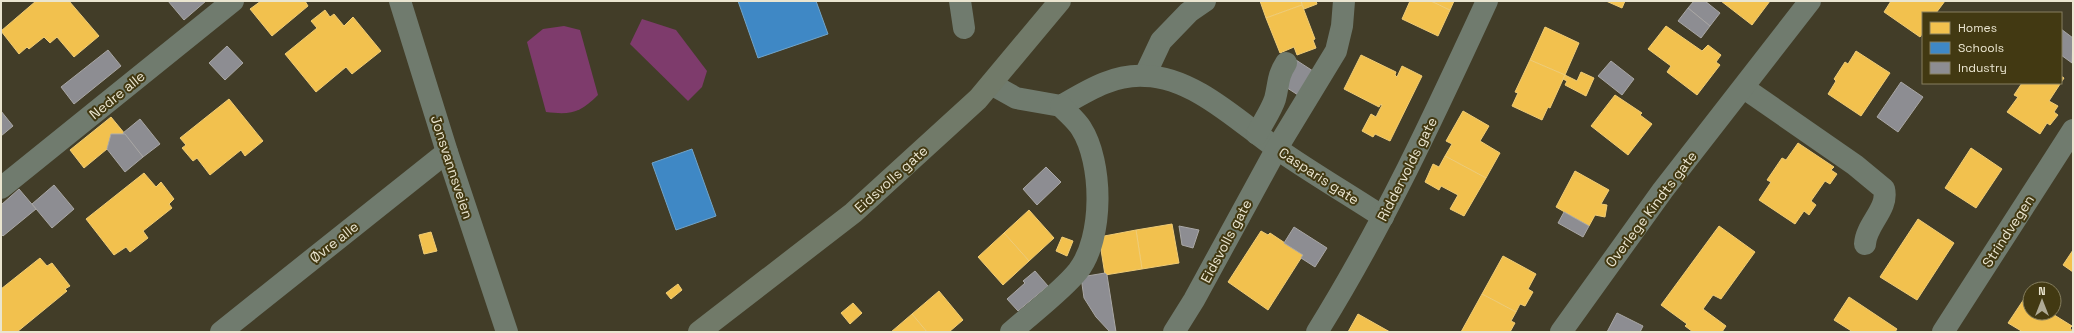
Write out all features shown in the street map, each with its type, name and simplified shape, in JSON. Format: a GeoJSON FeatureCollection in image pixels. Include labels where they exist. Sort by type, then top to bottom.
{"type":"FeatureCollection","features":[{"type":"Feature","properties":{"kind":"main road","name":"Eidsvolls gate"},"geometry":{"type":"LineString","coordinates":[[699,332],[853,213],[978,100],[1060,1]]}},
{"type":"Feature","properties":{"kind":"street","name":"Nedre alle"},"geometry":{"type":"LineString","coordinates":[[1,188],[233,1]]}},
{"type":"Feature","properties":{"kind":"street","name":"Jonsvannsveien"},"geometry":{"type":"LineString","coordinates":[[400,1],[447,152],[507,332]]}},
{"type":"Feature","properties":{"kind":"street"},"geometry":{"type":"LineString","coordinates":[[960,1],[964,28]]}},
{"type":"Feature","properties":{"kind":"street"},"geometry":{"type":"LineString","coordinates":[[1145,76],[1161,41],[1189,12],[1205,1]]}},
{"type":"Feature","properties":{"kind":"street","name":"Eidsvolls gate"},"geometry":{"type":"LineString","coordinates":[[1174,332],[1194,300],[1276,148],[1336,52],[1342,26],[1344,1]]}},
{"type":"Feature","properties":{"kind":"street","name":"Riddervolds gate"},"geometry":{"type":"LineString","coordinates":[[1317,332],[1383,216],[1429,127],[1487,1]]}},
{"type":"Feature","properties":{"kind":"street","name":"Overlege Kindts gate"},"geometry":{"type":"LineString","coordinates":[[1561,332],[1663,190],[1744,88],[1810,1]]}},
{"type":"Feature","properties":{"kind":"street"},"geometry":{"type":"LineString","coordinates":[[1257,134],[1271,109],[1275,98],[1278,74],[1286,62]]}},
{"type":"Feature","properties":{"kind":"street","name":"Casparis gate"},"geometry":{"type":"LineString","coordinates":[[1060,106],[1099,85],[1119,78],[1145,76],[1176,82],[1213,101],[1276,148],[1383,216]]}},
{"type":"Feature","properties":{"kind":"street"},"geometry":{"type":"LineString","coordinates":[[991,84],[1016,98],[1060,106],[1081,128],[1094,158],[1097,194],[1094,230],[1088,251],[1079,270],[1011,332]]}},
{"type":"Feature","properties":{"kind":"street"},"geometry":{"type":"LineString","coordinates":[[1744,88],[1855,165],[1884,189],[1885,201],[1867,231],[1865,244]]}},
{"type":"Feature","properties":{"kind":"street","name":"Strindvegen"},"geometry":{"type":"LineString","coordinates":[[1943,332],[2073,130]]}},
{"type":"Feature","properties":{"kind":"street","name":"Øvre alle"},"geometry":{"type":"LineString","coordinates":[[221,332],[447,152]]}},
{"type":"Feature","properties":{"kind":"street"},"geometry":{"type":"LineString","coordinates":[[499,306],[517,332]]}},
{"type":"Feature","properties":{"kind":"shaded area"},"geometry":{"type":"Polygon","coordinates":[[[642,19],[676,30],[707,71],[702,87],[688,101],[630,44],[642,19]]]}},
{"type":"Feature","properties":{"kind":"shaded area"},"geometry":{"type":"Polygon","coordinates":[[[564,26],[580,30],[598,95],[586,106],[569,113],[546,112],[527,42],[543,29],[564,26]]]}},
{"type":"Feature","properties":{"kind":"building: Homes"},"geometry":{"type":"Polygon","coordinates":[[[36,1],[69,1],[99,36],[74,57],[57,37],[50,43],[44,37],[29,49],[27,47],[19,54],[1,31],[36,1]]]}},
{"type":"Feature","properties":{"kind":"building: Homes"},"geometry":{"type":"Polygon","coordinates":[[[261,1],[305,1],[308,6],[272,36],[250,9],[261,1]]]}},
{"type":"Feature","properties":{"kind":"building: Homes"},"geometry":{"type":"Polygon","coordinates":[[[1260,1],[1301,1],[1302,5],[1266,18],[1260,1]]]}},
{"type":"Feature","properties":{"kind":"building: Homes"},"geometry":{"type":"Polygon","coordinates":[[[1301,1],[1316,1],[1317,4],[1304,9],[1301,1]]]}},
{"type":"Feature","properties":{"kind":"building: Homes"},"geometry":{"type":"Polygon","coordinates":[[[1410,1],[1431,1],[1450,10],[1438,36],[1402,19],[1410,1]]]}},
{"type":"Feature","properties":{"kind":"building: Homes"},"geometry":{"type":"Polygon","coordinates":[[[1431,1],[1454,1],[1450,10],[1431,1]]]}},
{"type":"Feature","properties":{"kind":"building: Homes"},"geometry":{"type":"Polygon","coordinates":[[[1606,1],[1625,1],[1622,8],[1606,1]]]}},
{"type":"Feature","properties":{"kind":"building: Homes"},"geometry":{"type":"Polygon","coordinates":[[[1721,1],[1770,1],[1752,25],[1721,1]]]}},
{"type":"Feature","properties":{"kind":"building: Homes"},"geometry":{"type":"Polygon","coordinates":[[[1891,1],[1945,1],[1937,12],[1922,12],[1922,34],[1920,37],[1884,12],[1891,1]]]}},
{"type":"Feature","properties":{"kind":"building: Homes"},"geometry":{"type":"Polygon","coordinates":[[[1302,5],[1315,39],[1313,40],[1316,48],[1297,55],[1294,47],[1280,53],[1266,18],[1302,5]]]}},
{"type":"Feature","properties":{"kind":"building: Homes"},"geometry":{"type":"Polygon","coordinates":[[[325,10],[330,17],[334,14],[344,26],[353,17],[381,51],[352,74],[346,67],[316,92],[285,54],[317,28],[311,21],[325,10]]]}},
{"type":"Feature","properties":{"kind":"building: Homes"},"geometry":{"type":"Polygon","coordinates":[[[1666,26],[1702,51],[1708,45],[1721,55],[1716,62],[1720,65],[1697,95],[1667,72],[1671,66],[1648,49],[1666,26]]]}},
{"type":"Feature","properties":{"kind":"building: Homes"},"geometry":{"type":"Polygon","coordinates":[[[1545,27],[1579,43],[1565,75],[1530,60],[1545,27]]]}},
{"type":"Feature","properties":{"kind":"building: Homes"},"geometry":{"type":"Polygon","coordinates":[[[1856,51],[1890,73],[1861,116],[1828,94],[1836,81],[1834,79],[1845,62],[1848,64],[1856,51]]]}},
{"type":"Feature","properties":{"kind":"building: Homes"},"geometry":{"type":"Polygon","coordinates":[[[1361,55],[1396,72],[1395,75],[1397,77],[1402,66],[1422,76],[1390,141],[1375,134],[1373,137],[1362,131],[1371,114],[1376,117],[1382,105],[1381,104],[1379,107],[1344,89],[1361,55]]]}},
{"type":"Feature","properties":{"kind":"building: Homes"},"geometry":{"type":"Polygon","coordinates":[[[1530,60],[1565,75],[1550,108],[1548,107],[1542,120],[1512,106],[1518,93],[1515,92],[1530,60]]]}},
{"type":"Feature","properties":{"kind":"building: Homes"},"geometry":{"type":"Polygon","coordinates":[[[1581,72],[1594,78],[1586,96],[1565,85],[1567,81],[1563,79],[1565,75],[1577,81],[1581,72]]]}},
{"type":"Feature","properties":{"kind":"building: Homes"},"geometry":{"type":"Polygon","coordinates":[[[2021,84],[2060,84],[2049,101],[2058,106],[2054,112],[2058,115],[2050,125],[2047,123],[2040,134],[2007,112],[2018,97],[2014,95],[2021,84]]]}},
{"type":"Feature","properties":{"kind":"building: Homes"},"geometry":{"type":"Polygon","coordinates":[[[1615,95],[1642,113],[1640,115],[1652,124],[1628,155],[1591,126],[1615,95]]]}},
{"type":"Feature","properties":{"kind":"building: Homes"},"geometry":{"type":"Polygon","coordinates":[[[229,99],[263,141],[245,156],[241,150],[210,175],[197,158],[193,161],[182,148],[186,145],[180,138],[229,99]]]}},
{"type":"Feature","properties":{"kind":"building: Homes"},"geometry":{"type":"Polygon","coordinates":[[[1463,111],[1489,126],[1480,141],[1500,153],[1486,178],[1445,156],[1452,144],[1446,141],[1463,111]]]}},
{"type":"Feature","properties":{"kind":"building: Homes"},"geometry":{"type":"Polygon","coordinates":[[[111,117],[125,134],[111,134],[107,149],[84,168],[70,150],[111,117]]]}},
{"type":"Feature","properties":{"kind":"building: Homes"},"geometry":{"type":"Polygon","coordinates":[[[1798,143],[1834,167],[1831,170],[1837,174],[1830,184],[1825,181],[1811,201],[1816,205],[1809,215],[1804,211],[1795,224],[1759,200],[1771,182],[1767,180],[1782,158],[1786,160],[1798,143]]]}},
{"type":"Feature","properties":{"kind":"building: Homes"},"geometry":{"type":"Polygon","coordinates":[[[1971,148],[2002,169],[1976,208],[1945,188],[1971,148]]]}},
{"type":"Feature","properties":{"kind":"building: Homes"},"geometry":{"type":"Polygon","coordinates":[[[1445,156],[1486,178],[1464,216],[1450,209],[1458,195],[1441,186],[1439,190],[1425,182],[1433,164],[1439,167],[1445,156]]]}},
{"type":"Feature","properties":{"kind":"building: Homes"},"geometry":{"type":"Polygon","coordinates":[[[1575,171],[1609,190],[1601,204],[1607,205],[1605,217],[1595,215],[1589,226],[1556,207],[1575,171]]]}},
{"type":"Feature","properties":{"kind":"building: Homes"},"geometry":{"type":"Polygon","coordinates":[[[144,173],[156,187],[161,182],[174,199],[169,204],[172,208],[143,231],[148,238],[130,252],[126,247],[114,255],[86,219],[144,173]]]}},
{"type":"Feature","properties":{"kind":"building: Homes"},"geometry":{"type":"Polygon","coordinates":[[[1029,210],[1054,238],[1029,261],[1004,233],[1029,210]]]}},
{"type":"Feature","properties":{"kind":"building: Homes"},"geometry":{"type":"Polygon","coordinates":[[[1918,219],[1954,243],[1917,300],[1880,277],[1918,219]]]}},
{"type":"Feature","properties":{"kind":"building: Homes"},"geometry":{"type":"Polygon","coordinates":[[[1172,224],[1179,263],[1142,269],[1136,230],[1172,224]]]}},
{"type":"Feature","properties":{"kind":"building: Homes"},"geometry":{"type":"Polygon","coordinates":[[[1719,226],[1755,252],[1721,299],[1713,295],[1703,309],[1726,326],[1722,332],[1693,332],[1685,326],[1687,324],[1661,305],[1719,226]]]}},
{"type":"Feature","properties":{"kind":"building: Homes"},"geometry":{"type":"Polygon","coordinates":[[[1136,230],[1142,269],[1105,275],[1099,237],[1136,230]]]}},
{"type":"Feature","properties":{"kind":"building: Homes"},"geometry":{"type":"Polygon","coordinates":[[[1261,231],[1268,235],[1270,233],[1303,255],[1268,310],[1228,282],[1261,231]]]}},
{"type":"Feature","properties":{"kind":"building: Homes"},"geometry":{"type":"Polygon","coordinates":[[[431,232],[437,251],[424,254],[419,235],[431,232]]]}},
{"type":"Feature","properties":{"kind":"building: Homes"},"geometry":{"type":"Polygon","coordinates":[[[1004,233],[1029,261],[1003,285],[978,257],[1004,233]]]}},
{"type":"Feature","properties":{"kind":"building: Homes"},"geometry":{"type":"Polygon","coordinates":[[[1062,237],[1073,241],[1067,256],[1056,251],[1062,237]]]}},
{"type":"Feature","properties":{"kind":"building: Homes"},"geometry":{"type":"Polygon","coordinates":[[[2073,250],[2073,272],[2063,265],[2073,250]]]}},
{"type":"Feature","properties":{"kind":"building: Homes"},"geometry":{"type":"Polygon","coordinates":[[[1503,256],[1536,274],[1528,289],[1533,292],[1525,306],[1520,304],[1516,312],[1482,294],[1503,256]]]}},
{"type":"Feature","properties":{"kind":"building: Homes"},"geometry":{"type":"Polygon","coordinates":[[[40,258],[47,266],[52,263],[70,286],[65,289],[67,291],[17,332],[1,332],[1,289],[40,258]]]}},
{"type":"Feature","properties":{"kind":"building: Homes"},"geometry":{"type":"Polygon","coordinates":[[[678,284],[682,290],[671,299],[666,293],[678,284]]]}},
{"type":"Feature","properties":{"kind":"building: Homes"},"geometry":{"type":"Polygon","coordinates":[[[939,291],[963,320],[949,332],[927,332],[912,314],[939,291]]]}},
{"type":"Feature","properties":{"kind":"building: Homes"},"geometry":{"type":"Polygon","coordinates":[[[1482,294],[1516,312],[1511,321],[1515,323],[1510,332],[1461,332],[1482,294]]]}},
{"type":"Feature","properties":{"kind":"building: Homes"},"geometry":{"type":"Polygon","coordinates":[[[1849,297],[1897,329],[1895,332],[1853,332],[1834,320],[1849,297]]]}},
{"type":"Feature","properties":{"kind":"building: Homes"},"geometry":{"type":"Polygon","coordinates":[[[2022,302],[2022,321],[2062,320],[2072,326],[2070,328],[2073,332],[2023,332],[2008,323],[2022,302]]]}},
{"type":"Feature","properties":{"kind":"building: Homes"},"geometry":{"type":"Polygon","coordinates":[[[853,303],[862,313],[850,324],[841,313],[853,303]]]}},
{"type":"Feature","properties":{"kind":"building: Homes"},"geometry":{"type":"Polygon","coordinates":[[[912,314],[927,332],[891,332],[912,314]]]}},
{"type":"Feature","properties":{"kind":"building: Homes"},"geometry":{"type":"Polygon","coordinates":[[[1358,314],[1390,332],[1348,332],[1358,314]]]}},
{"type":"Feature","properties":{"kind":"building: Schools"},"geometry":{"type":"Polygon","coordinates":[[[738,1],[816,1],[828,34],[758,58],[738,1]]]}},
{"type":"Feature","properties":{"kind":"building: Schools"},"geometry":{"type":"Polygon","coordinates":[[[692,149],[716,216],[676,230],[652,163],[692,149]]]}},
{"type":"Feature","properties":{"kind":"building: Industry"},"geometry":{"type":"Polygon","coordinates":[[[168,1],[206,1],[184,20],[168,1]]]}},
{"type":"Feature","properties":{"kind":"building: Industry"},"geometry":{"type":"Polygon","coordinates":[[[1694,1],[1705,1],[1720,13],[1710,26],[1688,8],[1694,1]]]}},
{"type":"Feature","properties":{"kind":"building: Industry"},"geometry":{"type":"Polygon","coordinates":[[[1688,8],[1710,26],[1701,38],[1678,21],[1688,8]]]}},
{"type":"Feature","properties":{"kind":"building: Industry"},"geometry":{"type":"Polygon","coordinates":[[[2062,30],[2073,38],[2072,63],[2062,56],[2062,30]]]}},
{"type":"Feature","properties":{"kind":"building: Industry"},"geometry":{"type":"Polygon","coordinates":[[[227,46],[243,63],[225,80],[209,63],[227,46]]]}},
{"type":"Feature","properties":{"kind":"building: Industry"},"geometry":{"type":"Polygon","coordinates":[[[108,50],[121,66],[74,104],[61,87],[108,50]]]}},
{"type":"Feature","properties":{"kind":"building: Industry"},"geometry":{"type":"Polygon","coordinates":[[[1296,60],[1313,71],[1298,95],[1281,84],[1296,60]]]}},
{"type":"Feature","properties":{"kind":"building: Industry"},"geometry":{"type":"Polygon","coordinates":[[[1611,61],[1634,79],[1622,95],[1598,76],[1611,61]]]}},
{"type":"Feature","properties":{"kind":"building: Industry"},"geometry":{"type":"Polygon","coordinates":[[[1901,82],[1923,97],[1898,132],[1877,117],[1901,82]]]}},
{"type":"Feature","properties":{"kind":"building: Industry"},"geometry":{"type":"Polygon","coordinates":[[[1,111],[13,126],[1,136],[1,111]]]}},
{"type":"Feature","properties":{"kind":"building: Industry"},"geometry":{"type":"Polygon","coordinates":[[[140,119],[160,144],[143,157],[123,133],[140,119]]]}},
{"type":"Feature","properties":{"kind":"building: Industry"},"geometry":{"type":"Polygon","coordinates":[[[111,134],[125,134],[143,157],[125,172],[107,149],[111,134]]]}},
{"type":"Feature","properties":{"kind":"building: Industry"},"geometry":{"type":"Polygon","coordinates":[[[1046,167],[1061,182],[1037,205],[1023,189],[1046,167]]]}},
{"type":"Feature","properties":{"kind":"building: Industry"},"geometry":{"type":"Polygon","coordinates":[[[54,185],[74,209],[52,228],[32,204],[54,185]]]}},
{"type":"Feature","properties":{"kind":"building: Industry"},"geometry":{"type":"Polygon","coordinates":[[[19,189],[36,209],[3,236],[1,234],[1,205],[19,189]]]}},
{"type":"Feature","properties":{"kind":"building: Industry"},"geometry":{"type":"Polygon","coordinates":[[[1564,212],[1589,226],[1583,237],[1558,223],[1564,212]]]}},
{"type":"Feature","properties":{"kind":"building: Industry"},"geometry":{"type":"Polygon","coordinates":[[[1179,226],[1199,230],[1193,248],[1182,245],[1179,226]]]}},
{"type":"Feature","properties":{"kind":"building: Industry"},"geometry":{"type":"Polygon","coordinates":[[[1294,227],[1327,248],[1315,267],[1301,258],[1303,255],[1284,243],[1294,227]]]}},
{"type":"Feature","properties":{"kind":"building: Industry"},"geometry":{"type":"Polygon","coordinates":[[[1035,271],[1048,286],[1018,311],[1007,299],[1025,283],[1023,281],[1035,271]]]}},
{"type":"Feature","properties":{"kind":"building: Industry"},"geometry":{"type":"Polygon","coordinates":[[[1105,273],[1107,275],[1116,332],[1110,332],[1096,317],[1084,298],[1081,277],[1105,273]]]}},
{"type":"Feature","properties":{"kind":"building: Industry"},"geometry":{"type":"Polygon","coordinates":[[[1617,313],[1643,326],[1640,332],[1607,332],[1617,313]]]}}]}
